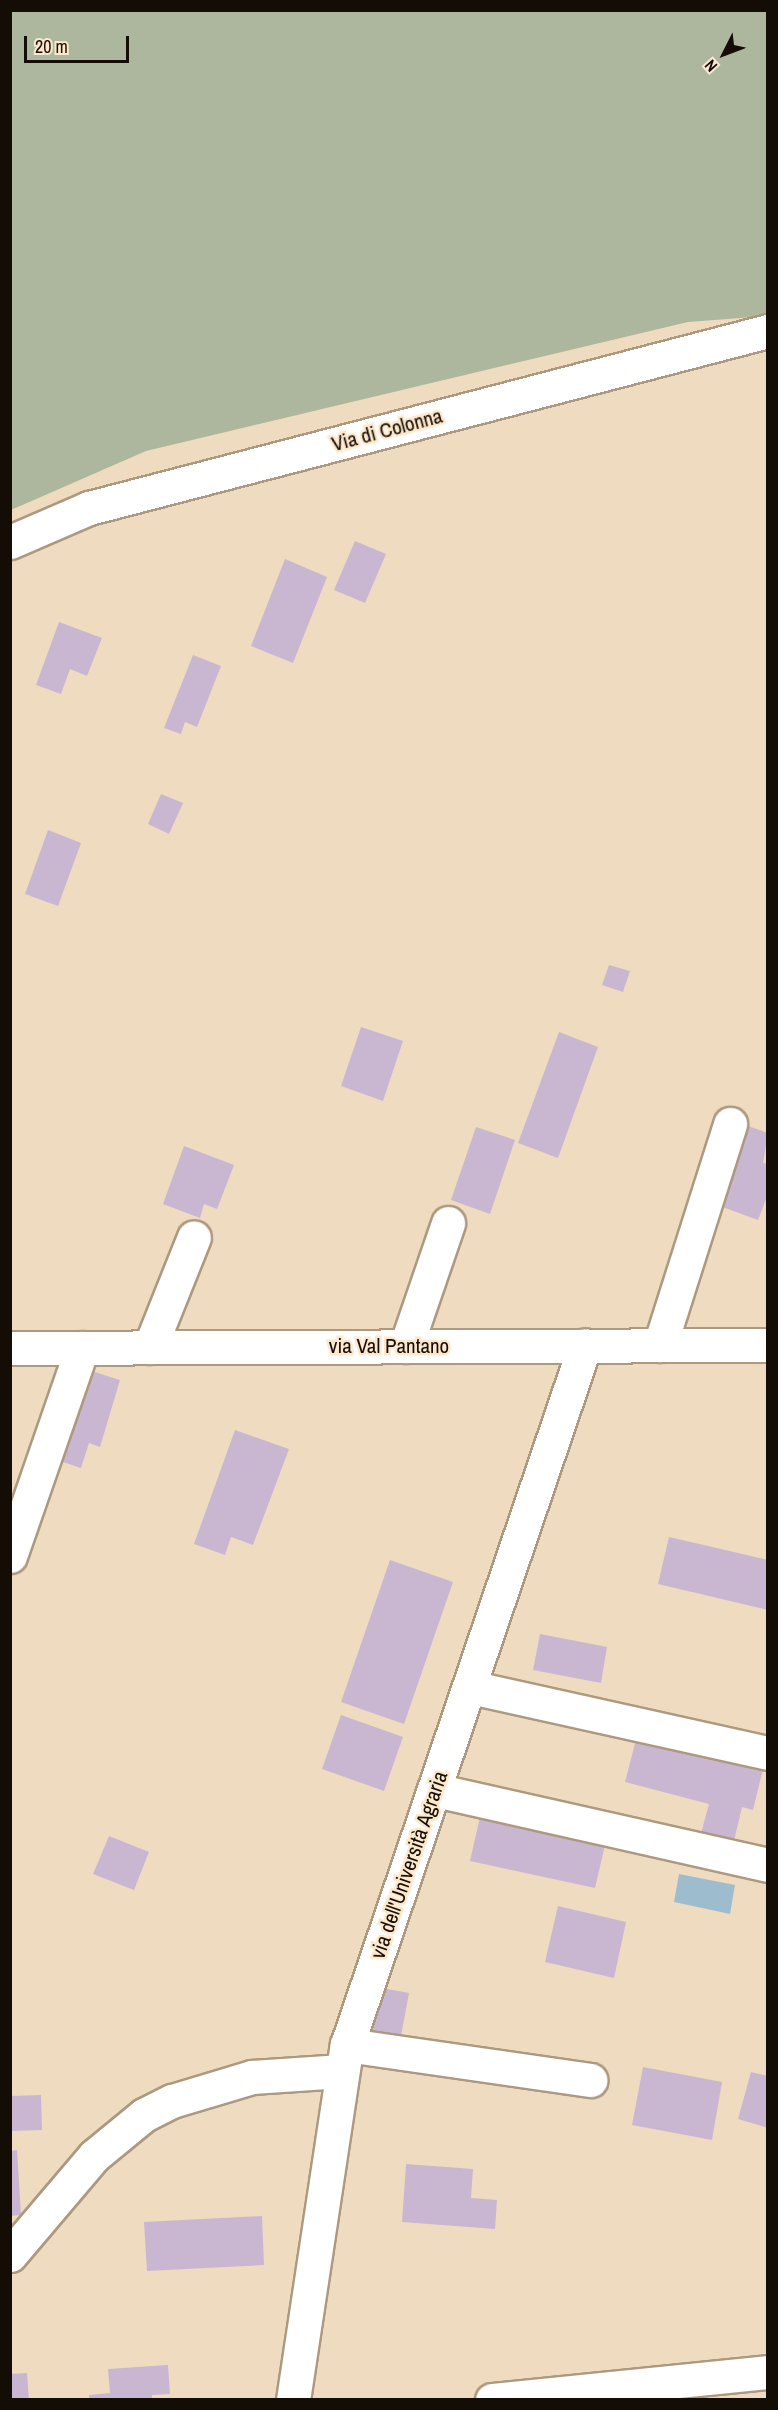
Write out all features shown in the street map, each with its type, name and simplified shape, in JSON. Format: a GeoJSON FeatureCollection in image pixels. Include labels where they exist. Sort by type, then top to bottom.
{"type":"FeatureCollection","features":[{"type":"Feature","properties":{"kind":"street","name":"Via di Colonna"},"geometry":{"type":"LineString","coordinates":[[10,542],[89,508],[768,331]]}},
{"type":"Feature","properties":{"kind":"street"},"geometry":{"type":"LineString","coordinates":[[660,1346],[730,1124]]}},
{"type":"Feature","properties":{"kind":"street"},"geometry":{"type":"LineString","coordinates":[[406,1346],[448,1223]]}},
{"type":"Feature","properties":{"kind":"street"},"geometry":{"type":"LineString","coordinates":[[150,1347],[194,1237]]}},
{"type":"Feature","properties":{"kind":"street","name":"via dell'Università Agraria"},"geometry":{"type":"LineString","coordinates":[[293,2400],[345,2058],[585,1345]]}},
{"type":"Feature","properties":{"kind":"street","name":"via Val Pantano"},"geometry":{"type":"LineString","coordinates":[[10,1348],[768,1345]]}},
{"type":"Feature","properties":{"kind":"street"},"geometry":{"type":"LineString","coordinates":[[10,1556],[82,1348]]}},
{"type":"Feature","properties":{"kind":"street"},"geometry":{"type":"LineString","coordinates":[[470,1687],[768,1753]]}},
{"type":"Feature","properties":{"kind":"street"},"geometry":{"type":"LineString","coordinates":[[435,1790],[768,1866]]}},
{"type":"Feature","properties":{"kind":"street"},"geometry":{"type":"LineString","coordinates":[[10,2255],[94,2156],[144,2115],[172,2101],[252,2078],[345,2058],[590,2080]]}},
{"type":"Feature","properties":{"kind":"street"},"geometry":{"type":"LineString","coordinates":[[492,2400],[768,2372]]}},
{"type":"Feature","properties":{"kind":"green space"},"geometry":{"type":"Polygon","coordinates":[[[11,11],[767,11],[767,316],[688,322],[146,451],[11,510],[11,11]]]}},
{"type":"Feature","properties":{"kind":"water"},"geometry":{"type":"Polygon","coordinates":[[[679,1874],[735,1885],[730,1914],[674,1902],[679,1874]]]}},
{"type":"Feature","properties":{"kind":"building"},"geometry":{"type":"Polygon","coordinates":[[[355,541],[386,554],[365,603],[334,590],[355,541]]]}},
{"type":"Feature","properties":{"kind":"building"},"geometry":{"type":"Polygon","coordinates":[[[285,559],[327,577],[293,663],[251,646],[285,559]]]}},
{"type":"Feature","properties":{"kind":"building"},"geometry":{"type":"Polygon","coordinates":[[[59,622],[102,638],[87,676],[70,669],[61,694],[36,685],[59,622]]]}},
{"type":"Feature","properties":{"kind":"building"},"geometry":{"type":"Polygon","coordinates":[[[193,655],[221,666],[197,727],[185,722],[181,734],[164,728],[193,655]]]}},
{"type":"Feature","properties":{"kind":"building"},"geometry":{"type":"Polygon","coordinates":[[[161,794],[183,803],[169,834],[148,824],[161,794]]]}},
{"type":"Feature","properties":{"kind":"building"},"geometry":{"type":"Polygon","coordinates":[[[48,830],[81,843],[58,906],[25,894],[48,830]]]}},
{"type":"Feature","properties":{"kind":"building"},"geometry":{"type":"Polygon","coordinates":[[[609,965],[630,971],[623,992],[602,985],[609,965]]]}},
{"type":"Feature","properties":{"kind":"building"},"geometry":{"type":"Polygon","coordinates":[[[361,1027],[403,1041],[383,1101],[341,1086],[361,1027]]]}},
{"type":"Feature","properties":{"kind":"building"},"geometry":{"type":"Polygon","coordinates":[[[559,1032],[598,1047],[558,1158],[518,1143],[559,1032]]]}},
{"type":"Feature","properties":{"kind":"building"},"geometry":{"type":"Polygon","coordinates":[[[745,1125],[768,1133],[763,1163],[768,1164],[768,1194],[758,1220],[717,1205],[745,1125]]]}},
{"type":"Feature","properties":{"kind":"building"},"geometry":{"type":"Polygon","coordinates":[[[476,1127],[515,1140],[490,1214],[451,1200],[476,1127]]]}},
{"type":"Feature","properties":{"kind":"building"},"geometry":{"type":"Polygon","coordinates":[[[184,1146],[234,1165],[217,1209],[204,1204],[200,1218],[163,1204],[184,1146]]]}},
{"type":"Feature","properties":{"kind":"building"},"geometry":{"type":"Polygon","coordinates":[[[85,1369],[120,1380],[100,1447],[89,1443],[81,1468],[57,1460],[85,1369]]]}},
{"type":"Feature","properties":{"kind":"building"},"geometry":{"type":"Polygon","coordinates":[[[235,1430],[289,1449],[253,1545],[231,1537],[225,1555],[194,1544],[235,1430]]]}},
{"type":"Feature","properties":{"kind":"building"},"geometry":{"type":"Polygon","coordinates":[[[669,1537],[768,1560],[768,1610],[658,1584],[669,1537]]]}},
{"type":"Feature","properties":{"kind":"building"},"geometry":{"type":"Polygon","coordinates":[[[390,1560],[453,1582],[404,1724],[341,1702],[390,1560]]]}},
{"type":"Feature","properties":{"kind":"building"},"geometry":{"type":"Polygon","coordinates":[[[540,1634],[607,1647],[601,1683],[533,1670],[540,1634]]]}},
{"type":"Feature","properties":{"kind":"building"},"geometry":{"type":"Polygon","coordinates":[[[341,1715],[403,1737],[384,1791],[322,1769],[341,1715]]]}},
{"type":"Feature","properties":{"kind":"building"},"geometry":{"type":"Polygon","coordinates":[[[638,1732],[764,1765],[753,1810],[742,1807],[733,1845],[700,1837],[709,1804],[625,1782],[638,1732]]]}},
{"type":"Feature","properties":{"kind":"building"},"geometry":{"type":"Polygon","coordinates":[[[480,1817],[605,1845],[595,1888],[470,1861],[480,1817]]]}},
{"type":"Feature","properties":{"kind":"building"},"geometry":{"type":"Polygon","coordinates":[[[109,1836],[149,1852],[134,1890],[93,1874],[109,1836]]]}},
{"type":"Feature","properties":{"kind":"building"},"geometry":{"type":"Polygon","coordinates":[[[558,1906],[626,1922],[614,1978],[545,1962],[558,1906]]]}},
{"type":"Feature","properties":{"kind":"building"},"geometry":{"type":"Polygon","coordinates":[[[382,1988],[409,1993],[401,2036],[373,2031],[382,1988]]]}},
{"type":"Feature","properties":{"kind":"building"},"geometry":{"type":"Polygon","coordinates":[[[643,2067],[722,2082],[712,2140],[632,2125],[643,2067]]]}},
{"type":"Feature","properties":{"kind":"building"},"geometry":{"type":"Polygon","coordinates":[[[751,2072],[768,2076],[768,2128],[738,2119],[751,2072]]]}},
{"type":"Feature","properties":{"kind":"building"},"geometry":{"type":"Polygon","coordinates":[[[41,2095],[42,2130],[10,2131],[10,2096],[41,2095]]]}},
{"type":"Feature","properties":{"kind":"building"},"geometry":{"type":"Polygon","coordinates":[[[17,2150],[21,2215],[10,2216],[10,2151],[17,2150]]]}},
{"type":"Feature","properties":{"kind":"building"},"geometry":{"type":"Polygon","coordinates":[[[406,2164],[473,2169],[471,2198],[497,2200],[495,2229],[402,2222],[406,2164]]]}},
{"type":"Feature","properties":{"kind":"building"},"geometry":{"type":"Polygon","coordinates":[[[262,2216],[264,2265],[147,2271],[144,2222],[262,2216]]]}},
{"type":"Feature","properties":{"kind":"building"},"geometry":{"type":"Polygon","coordinates":[[[168,2365],[170,2394],[152,2395],[152,2400],[89,2400],[89,2395],[110,2393],[108,2369],[168,2365]]]}},
{"type":"Feature","properties":{"kind":"building"},"geometry":{"type":"Polygon","coordinates":[[[27,2373],[29,2400],[10,2400],[10,2374],[27,2373]]]}}]}
